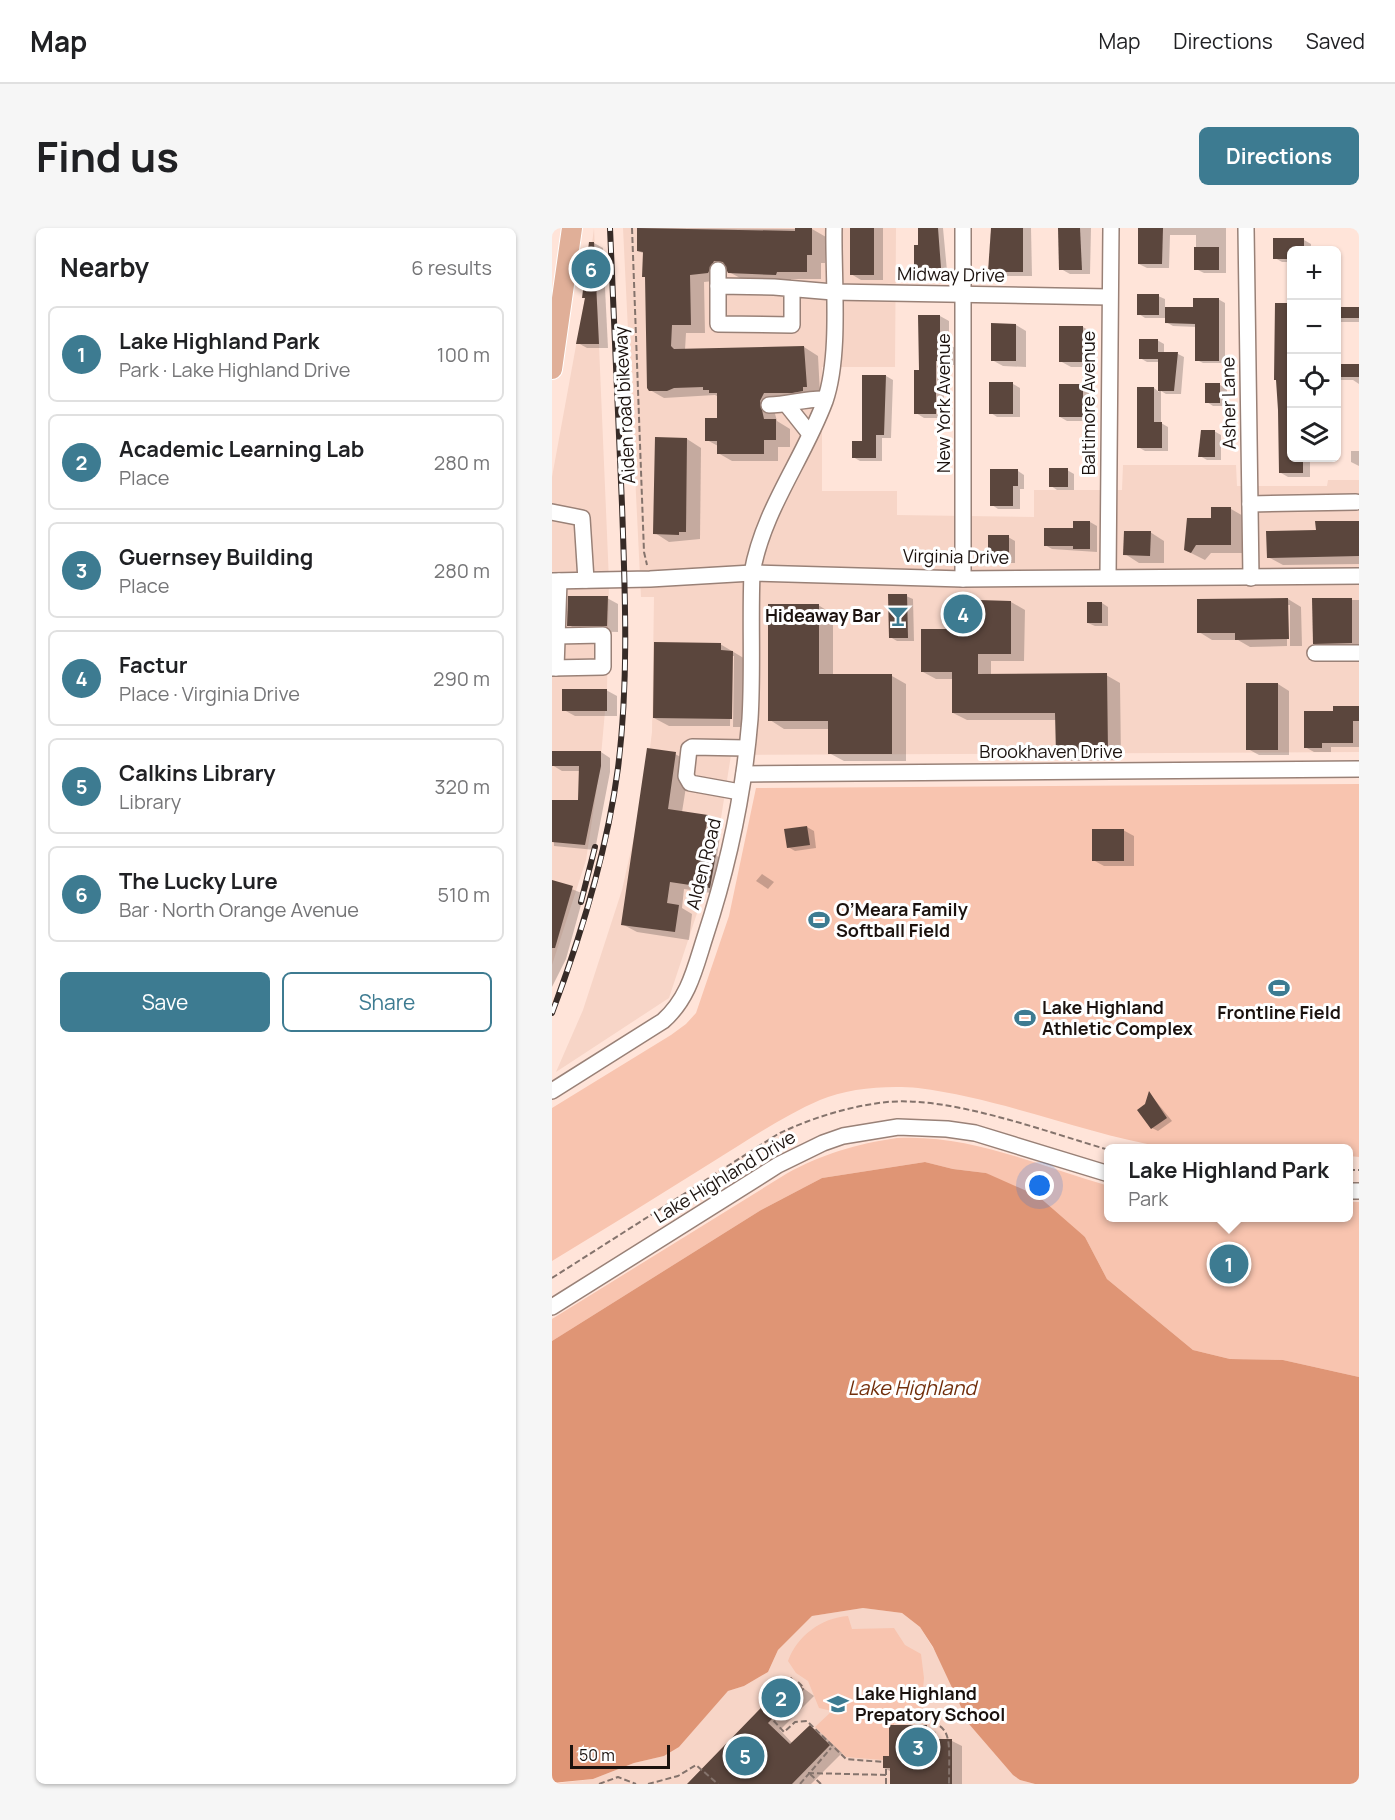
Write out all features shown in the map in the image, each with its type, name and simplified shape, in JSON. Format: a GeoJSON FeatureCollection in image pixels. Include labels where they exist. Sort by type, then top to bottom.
{"type":"FeatureCollection","features":[{"type":"Feature","properties":{"kind":"main road"},"geometry":{"type":"LineString","coordinates":[[552,369],[557,313],[572,228]]}},
{"type":"Feature","properties":{"kind":"street","name":"Alden Road"},"geometry":{"type":"LineString","coordinates":[[552,1091],[663,1021],[678,1008],[687,993],[720,887],[744,774],[752,672],[754,557],[774,505],[825,399],[832,363],[834,228]]}},
{"type":"Feature","properties":{"kind":"street","name":"New York Avenue"},"geometry":{"type":"LineString","coordinates":[[963,228],[963,579]]}},
{"type":"Feature","properties":{"kind":"street","name":"Baltimore Avenue"},"geometry":{"type":"LineString","coordinates":[[1108,578],[1111,228]]}},
{"type":"Feature","properties":{"kind":"street","name":"Asher Lane"},"geometry":{"type":"LineString","coordinates":[[1246,228],[1251,578]]}},
{"type":"Feature","properties":{"kind":"street"},"geometry":{"type":"LineString","coordinates":[[718,270],[718,324],[792,325],[792,289]]}},
{"type":"Feature","properties":{"kind":"street","name":"Midway Drive"},"geometry":{"type":"LineString","coordinates":[[718,286],[833,292],[1109,297]]}},
{"type":"Feature","properties":{"kind":"street"},"geometry":{"type":"LineString","coordinates":[[769,405],[787,405],[813,399],[825,399]]}},
{"type":"Feature","properties":{"kind":"street"},"geometry":{"type":"LineString","coordinates":[[787,405],[810,434]]}},
{"type":"Feature","properties":{"kind":"street"},"geometry":{"type":"LineString","coordinates":[[1250,504],[1356,502]]}},
{"type":"Feature","properties":{"kind":"street"},"geometry":{"type":"LineString","coordinates":[[552,512],[582,518],[586,580]]}},
{"type":"Feature","properties":{"kind":"street","name":"Virginia Drive"},"geometry":{"type":"LineString","coordinates":[[556,581],[651,579],[752,573],[963,579],[1359,576]]}},
{"type":"Feature","properties":{"kind":"street"},"geometry":{"type":"LineString","coordinates":[[556,581],[554,668],[603,667],[603,636],[556,636]]}},
{"type":"Feature","properties":{"kind":"street"},"geometry":{"type":"LineString","coordinates":[[1315,652],[1359,652]]}},
{"type":"Feature","properties":{"kind":"street"},"geometry":{"type":"LineString","coordinates":[[741,792],[690,783],[686,776],[689,749],[692,747],[746,748]]}},
{"type":"Feature","properties":{"kind":"street","name":"Brookhaven Drive"},"geometry":{"type":"LineString","coordinates":[[744,774],[1359,769]]}},
{"type":"Feature","properties":{"kind":"street","name":"Lake Highland Drive"},"geometry":{"type":"LineString","coordinates":[[552,1307],[778,1165],[816,1146],[843,1136],[898,1127],[947,1129],[983,1135],[1104,1172]]}},
{"type":"Feature","properties":{"kind":"path","name":"Aiden road bikeway"},"geometry":{"type":"LineString","coordinates":[[632,228],[644,552],[651,579]]}},
{"type":"Feature","properties":{"kind":"path"},"geometry":{"type":"LineString","coordinates":[[798,1682],[804,1688],[773,1720],[784,1732],[795,1722],[807,1721],[832,1747],[850,1761],[882,1762]]}},
{"type":"Feature","properties":{"kind":"path"},"geometry":{"type":"LineString","coordinates":[[896,1719],[925,1719],[946,1730],[949,1737],[949,1784]]}},
{"type":"Feature","properties":{"kind":"path"},"geometry":{"type":"LineString","coordinates":[[800,1784],[832,1747]]}},
{"type":"Feature","properties":{"kind":"path"},"geometry":{"type":"LineString","coordinates":[[648,1784],[678,1776],[696,1765],[717,1784]]}},
{"type":"Feature","properties":{"kind":"path"},"geometry":{"type":"LineString","coordinates":[[886,1768],[886,1784]]}},
{"type":"Feature","properties":{"kind":"path"},"geometry":{"type":"LineString","coordinates":[[808,1773],[886,1775]]}},
{"type":"Feature","properties":{"kind":"path"},"geometry":{"type":"LineString","coordinates":[[808,1773],[821,1784]]}},
{"type":"Feature","properties":{"kind":"path"},"geometry":{"type":"LineString","coordinates":[[599,1784],[618,1777],[636,1784]]}},
{"type":"Feature","properties":{"kind":"shaded area"},"geometry":{"type":"Polygon","coordinates":[[[594,228],[609,581],[607,689],[600,767],[586,860],[552,965],[552,477],[586,291],[594,228]]]}},
{"type":"Feature","properties":{"kind":"shaded area"},"geometry":{"type":"Polygon","coordinates":[[[623,228],[896,228],[895,367],[822,367],[822,491],[897,491],[897,515],[1034,517],[1034,490],[1122,490],[1123,465],[1236,465],[1237,486],[1327,486],[1328,480],[1359,480],[1359,752],[731,755],[718,837],[704,892],[669,998],[556,1072],[583,1010],[622,890],[645,788],[652,732],[654,597],[641,597],[623,228]]]}},
{"type":"Feature","properties":{"kind":"shaded area","name":"Lake Highland Athletic Complex"},"geometry":{"type":"Polygon","coordinates":[[[1359,784],[1359,1157],[1353,1156],[1353,1144],[1148,1144],[950,1093],[907,1087],[868,1088],[831,1096],[793,1113],[552,1261],[552,1108],[671,1035],[696,1013],[729,916],[756,788],[1359,784]]]}},
{"type":"Feature","properties":{"kind":"shaded area"},"geometry":{"type":"Polygon","coordinates":[[[897,1138],[952,1141],[1004,1153],[1104,1184],[1104,1222],[1353,1222],[1353,1202],[1359,1202],[1359,1377],[1283,1360],[1230,1359],[1193,1350],[1107,1279],[1085,1237],[986,1173],[953,1169],[925,1162],[822,1178],[761,1210],[552,1341],[552,1319],[786,1174],[813,1161],[867,1143],[897,1138]]]}},
{"type":"Feature","properties":{"kind":"shaded area","name":"Lake Highland Prepatory School"},"geometry":{"type":"Polygon","coordinates":[[[863,1608],[902,1613],[920,1627],[1003,1762],[1020,1780],[1035,1784],[552,1784],[593,1779],[634,1763],[664,1756],[679,1747],[728,1691],[744,1686],[768,1672],[778,1650],[812,1616],[863,1608]]]}},
{"type":"Feature","properties":{"kind":"shaded area"},"geometry":{"type":"Polygon","coordinates":[[[848,1616],[852,1629],[894,1628],[905,1645],[921,1654],[924,1678],[921,1712],[909,1713],[905,1708],[896,1712],[889,1756],[883,1756],[883,1760],[846,1757],[815,1727],[832,1711],[819,1708],[808,1681],[796,1673],[788,1661],[797,1644],[811,1630],[828,1620],[848,1616]]]}},
{"type":"Feature","properties":{"kind":"water","name":"Lake Highland"},"geometry":{"type":"Polygon","coordinates":[[[925,1162],[953,1169],[986,1173],[1038,1196],[1085,1237],[1107,1279],[1193,1350],[1230,1359],[1283,1360],[1359,1377],[1359,1784],[1035,1784],[1020,1780],[1013,1775],[969,1724],[933,1647],[920,1627],[902,1613],[863,1608],[812,1616],[778,1650],[768,1672],[744,1686],[728,1691],[679,1747],[664,1756],[634,1763],[593,1779],[552,1783],[552,1341],[761,1210],[822,1178],[925,1162]]]}},
{"type":"Feature","properties":{"kind":"building"},"geometry":{"type":"Polygon","coordinates":[[[637,228],[795,231],[795,228],[812,228],[812,255],[807,255],[807,272],[777,272],[776,275],[728,273],[723,262],[714,261],[708,273],[690,275],[691,325],[672,325],[671,346],[674,349],[804,346],[807,387],[803,387],[803,391],[792,393],[764,393],[760,401],[764,419],[776,419],[776,440],[764,440],[764,454],[717,454],[717,441],[705,441],[705,418],[717,418],[717,393],[709,393],[709,390],[703,390],[703,387],[674,388],[667,391],[649,391],[647,388],[645,277],[642,277],[643,252],[637,251],[637,228]]]}},
{"type":"Feature","properties":{"kind":"building"},"geometry":{"type":"Polygon","coordinates":[[[850,228],[874,228],[874,275],[850,275],[850,228]]]}},
{"type":"Feature","properties":{"kind":"building"},"geometry":{"type":"Polygon","coordinates":[[[918,228],[938,228],[941,268],[914,268],[914,245],[918,245],[918,228]]]}},
{"type":"Feature","properties":{"kind":"building"},"geometry":{"type":"Polygon","coordinates":[[[991,228],[1023,228],[1023,272],[988,272],[991,228]]]}},
{"type":"Feature","properties":{"kind":"building"},"geometry":{"type":"Polygon","coordinates":[[[1058,228],[1080,228],[1082,270],[1059,270],[1058,228]]]}},
{"type":"Feature","properties":{"kind":"building"},"geometry":{"type":"Polygon","coordinates":[[[1138,228],[1163,228],[1162,264],[1138,264],[1138,228]]]}},
{"type":"Feature","properties":{"kind":"building"},"geometry":{"type":"Polygon","coordinates":[[[1273,238],[1304,238],[1304,246],[1287,246],[1287,259],[1273,259],[1273,238]]]}},
{"type":"Feature","properties":{"kind":"building"},"geometry":{"type":"Polygon","coordinates":[[[589,242],[594,242],[599,344],[576,344],[585,298],[582,298],[589,242]]]}},
{"type":"Feature","properties":{"kind":"building"},"geometry":{"type":"Polygon","coordinates":[[[1194,247],[1219,247],[1219,270],[1194,270],[1194,247]]]}},
{"type":"Feature","properties":{"kind":"building"},"geometry":{"type":"Polygon","coordinates":[[[1137,294],[1159,294],[1159,315],[1137,315],[1137,294]]]}},
{"type":"Feature","properties":{"kind":"building"},"geometry":{"type":"Polygon","coordinates":[[[1193,298],[1219,298],[1219,361],[1195,361],[1195,324],[1165,323],[1165,307],[1193,307],[1193,298]]]}},
{"type":"Feature","properties":{"kind":"building"},"geometry":{"type":"Polygon","coordinates":[[[1275,303],[1287,303],[1287,462],[1303,462],[1303,473],[1279,473],[1278,410],[1276,380],[1274,380],[1275,303]]]}},
{"type":"Feature","properties":{"kind":"building"},"geometry":{"type":"Polygon","coordinates":[[[1341,307],[1359,307],[1359,318],[1341,318],[1341,307]]]}},
{"type":"Feature","properties":{"kind":"building"},"geometry":{"type":"Polygon","coordinates":[[[918,315],[940,315],[940,343],[950,343],[950,361],[936,361],[936,414],[914,414],[914,370],[919,370],[918,315]]]}},
{"type":"Feature","properties":{"kind":"building"},"geometry":{"type":"Polygon","coordinates":[[[991,323],[1016,324],[1016,361],[991,361],[991,323]]]}},
{"type":"Feature","properties":{"kind":"building"},"geometry":{"type":"Polygon","coordinates":[[[1059,326],[1083,326],[1083,362],[1059,362],[1059,326]]]}},
{"type":"Feature","properties":{"kind":"building"},"geometry":{"type":"Polygon","coordinates":[[[1139,339],[1158,339],[1158,352],[1178,352],[1174,391],[1158,391],[1158,359],[1139,359],[1139,339]]]}},
{"type":"Feature","properties":{"kind":"building"},"geometry":{"type":"Polygon","coordinates":[[[1341,364],[1359,364],[1359,377],[1341,377],[1341,364]]]}},
{"type":"Feature","properties":{"kind":"building"},"geometry":{"type":"Polygon","coordinates":[[[862,375],[886,375],[884,435],[876,435],[876,458],[852,458],[852,441],[862,441],[862,375]]]}},
{"type":"Feature","properties":{"kind":"building"},"geometry":{"type":"Polygon","coordinates":[[[989,382],[1013,382],[1013,414],[989,414],[989,382]]]}},
{"type":"Feature","properties":{"kind":"building"},"geometry":{"type":"Polygon","coordinates":[[[1205,383],[1220,383],[1220,403],[1205,403],[1205,383]]]}},
{"type":"Feature","properties":{"kind":"building"},"geometry":{"type":"Polygon","coordinates":[[[1059,384],[1083,384],[1083,417],[1059,417],[1059,384]]]}},
{"type":"Feature","properties":{"kind":"building"},"geometry":{"type":"Polygon","coordinates":[[[1137,387],[1154,387],[1154,422],[1162,422],[1162,448],[1137,448],[1137,387]]]}},
{"type":"Feature","properties":{"kind":"building"},"geometry":{"type":"Polygon","coordinates":[[[1201,430],[1215,430],[1215,457],[1198,457],[1201,430]]]}},
{"type":"Feature","properties":{"kind":"building"},"geometry":{"type":"Polygon","coordinates":[[[655,437],[687,438],[686,532],[679,532],[679,535],[653,534],[655,437]]]}},
{"type":"Feature","properties":{"kind":"building"},"geometry":{"type":"Polygon","coordinates":[[[1049,468],[1068,468],[1068,487],[1049,487],[1049,468]]]}},
{"type":"Feature","properties":{"kind":"building"},"geometry":{"type":"Polygon","coordinates":[[[990,469],[1018,469],[1018,486],[1013,486],[1013,506],[990,506],[990,469]]]}},
{"type":"Feature","properties":{"kind":"building"},"geometry":{"type":"Polygon","coordinates":[[[1211,507],[1231,507],[1231,545],[1196,545],[1191,553],[1184,550],[1187,518],[1211,518],[1211,507]]]}},
{"type":"Feature","properties":{"kind":"building"},"geometry":{"type":"Polygon","coordinates":[[[1073,521],[1090,521],[1090,549],[1073,549],[1073,546],[1044,546],[1044,528],[1073,528],[1073,521]]]}},
{"type":"Feature","properties":{"kind":"building"},"geometry":{"type":"Polygon","coordinates":[[[1315,521],[1359,521],[1359,556],[1267,558],[1266,531],[1316,530],[1315,521]]]}},
{"type":"Feature","properties":{"kind":"building"},"geometry":{"type":"Polygon","coordinates":[[[1124,531],[1151,531],[1150,556],[1123,555],[1124,531]]]}},
{"type":"Feature","properties":{"kind":"building"},"geometry":{"type":"Polygon","coordinates":[[[988,535],[1009,535],[1009,560],[988,560],[988,535]]]}},
{"type":"Feature","properties":{"kind":"building","name":"Hideaway Bar"},"geometry":{"type":"Polygon","coordinates":[[[888,594],[907,594],[908,638],[889,638],[888,594]]]}},
{"type":"Feature","properties":{"kind":"building"},"geometry":{"type":"Polygon","coordinates":[[[568,596],[608,596],[607,626],[567,626],[568,596]]]}},
{"type":"Feature","properties":{"kind":"building"},"geometry":{"type":"Polygon","coordinates":[[[1288,598],[1289,639],[1235,640],[1235,633],[1197,633],[1197,599],[1288,598]]]}},
{"type":"Feature","properties":{"kind":"building"},"geometry":{"type":"Polygon","coordinates":[[[1312,598],[1352,598],[1352,643],[1313,644],[1312,598]]]}},
{"type":"Feature","properties":{"kind":"building"},"geometry":{"type":"Polygon","coordinates":[[[946,599],[1011,601],[1011,654],[978,654],[978,674],[1107,673],[1108,753],[1056,754],[1055,713],[952,713],[952,672],[921,672],[921,629],[946,629],[946,599]]]}},
{"type":"Feature","properties":{"kind":"building"},"geometry":{"type":"Polygon","coordinates":[[[1087,602],[1102,602],[1102,623],[1087,623],[1087,602]]]}},
{"type":"Feature","properties":{"kind":"building"},"geometry":{"type":"Polygon","coordinates":[[[768,604],[819,604],[819,674],[892,674],[892,754],[828,754],[828,721],[768,721],[768,604]]]}},
{"type":"Feature","properties":{"kind":"building"},"geometry":{"type":"Polygon","coordinates":[[[654,642],[721,643],[721,650],[733,651],[732,719],[653,718],[654,642]]]}},
{"type":"Feature","properties":{"kind":"building"},"geometry":{"type":"Polygon","coordinates":[[[1246,683],[1278,683],[1278,750],[1246,750],[1246,683]]]}},
{"type":"Feature","properties":{"kind":"building"},"geometry":{"type":"Polygon","coordinates":[[[562,689],[607,689],[607,711],[562,711],[562,689]]]}},
{"type":"Feature","properties":{"kind":"building"},"geometry":{"type":"Polygon","coordinates":[[[1333,706],[1359,706],[1359,721],[1353,721],[1353,743],[1322,743],[1322,748],[1304,748],[1304,711],[1333,711],[1333,706]]]}},
{"type":"Feature","properties":{"kind":"building"},"geometry":{"type":"Polygon","coordinates":[[[647,748],[676,752],[668,809],[708,815],[702,852],[716,854],[710,888],[670,882],[667,903],[679,905],[675,932],[621,925],[647,748]]]}},
{"type":"Feature","properties":{"kind":"building"},"geometry":{"type":"Polygon","coordinates":[[[552,751],[601,751],[601,766],[585,845],[552,842],[552,800],[578,800],[579,766],[552,766],[552,751]]]}},
{"type":"Feature","properties":{"kind":"building"},"geometry":{"type":"Polygon","coordinates":[[[807,826],[810,845],[787,848],[784,829],[807,826]]]}},
{"type":"Feature","properties":{"kind":"building"},"geometry":{"type":"Polygon","coordinates":[[[1092,829],[1124,829],[1124,861],[1092,861],[1092,829]]]}},
{"type":"Feature","properties":{"kind":"building"},"geometry":{"type":"Polygon","coordinates":[[[552,880],[573,886],[555,948],[552,948],[552,880]]]}},
{"type":"Feature","properties":{"kind":"building"},"geometry":{"type":"Polygon","coordinates":[[[1149,1091],[1167,1118],[1151,1129],[1137,1110],[1145,1104],[1149,1091]]]}},
{"type":"Feature","properties":{"kind":"building"},"geometry":{"type":"Polygon","coordinates":[[[791,1677],[802,1688],[768,1723],[790,1744],[810,1725],[830,1745],[792,1784],[687,1784],[791,1677]]]}},
{"type":"Feature","properties":{"kind":"building"},"geometry":{"type":"Polygon","coordinates":[[[889,1725],[927,1725],[927,1739],[952,1739],[952,1784],[890,1784],[890,1768],[883,1768],[883,1756],[889,1756],[889,1725]]]}},
{"type":"Feature","properties":{"kind":"railway"},"geometry":{"type":"LineString","coordinates":[[552,1013],[583,922],[600,861],[618,768],[624,702],[625,603],[610,228]]}},
{"type":"Feature","properties":{"kind":"railway"},"geometry":{"type":"LineString","coordinates":[[581,902],[595,847]]}},
{"type":"Feature","properties":{"kind":"place","name":"The Lucky Lure"},"geometry":{"type":"Point","coordinates":[591,269]}},
{"type":"Feature","properties":{"kind":"place","name":"Factur"},"geometry":{"type":"Point","coordinates":[963,614]}},
{"type":"Feature","properties":{"kind":"place","name":"Hideaway Bar"},"geometry":{"type":"Point","coordinates":[898,616]}},
{"type":"Feature","properties":{"kind":"place","name":"O’Meara Family Softball Field"},"geometry":{"type":"Point","coordinates":[819,920]}},
{"type":"Feature","properties":{"kind":"place","name":"Frontline Field"},"geometry":{"type":"Point","coordinates":[1279,988]}},
{"type":"Feature","properties":{"kind":"place","name":"Lake Highland Athletic Complex"},"geometry":{"type":"Point","coordinates":[1025,1018]}},
{"type":"Feature","properties":{"kind":"place","name":"Lake Highland Park"},"geometry":{"type":"Point","coordinates":[1229,1264]}},
{"type":"Feature","properties":{"kind":"place","name":"Academic Learning Lab"},"geometry":{"type":"Point","coordinates":[781,1698]}},
{"type":"Feature","properties":{"kind":"place","name":"Lake Highland Prepatory School"},"geometry":{"type":"Point","coordinates":[838,1704]}},
{"type":"Feature","properties":{"kind":"place","name":"Guernsey Building"},"geometry":{"type":"Point","coordinates":[918,1747]}},
{"type":"Feature","properties":{"kind":"place","name":"Calkins Library"},"geometry":{"type":"Point","coordinates":[745,1756]}}]}
